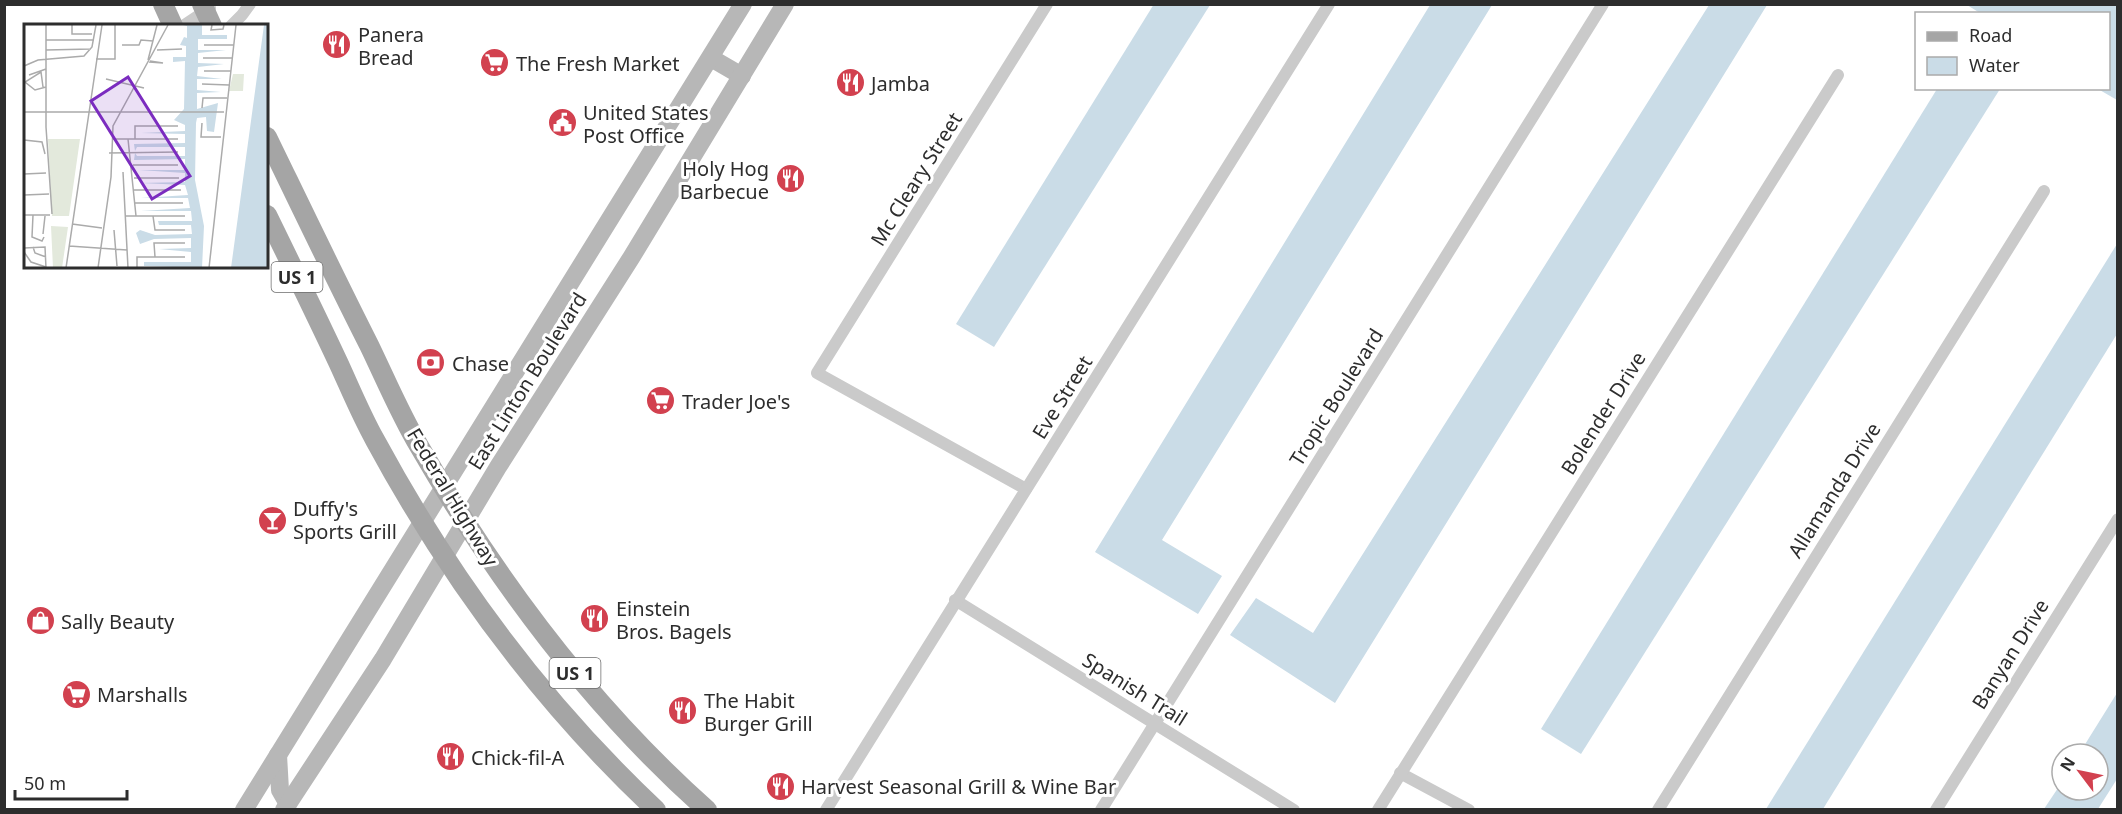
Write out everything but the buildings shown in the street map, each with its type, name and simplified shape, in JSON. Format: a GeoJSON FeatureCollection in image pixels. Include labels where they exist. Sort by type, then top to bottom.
{"type":"FeatureCollection","features":[{"type":"Feature","properties":{"kind":"main road"},"geometry":{"type":"LineString","coordinates":[[163,4],[172,24]]}},
{"type":"Feature","properties":{"kind":"main road","name":"East Linton Boulevard"},"geometry":{"type":"LineString","coordinates":[[244,810],[743,4]]}},
{"type":"Feature","properties":{"kind":"main road","name":"East Linton Boulevard"},"geometry":{"type":"LineString","coordinates":[[286,807],[383,659],[498,467],[627,265],[785,4]]}},
{"type":"Feature","properties":{"kind":"main road"},"geometry":{"type":"LineString","coordinates":[[711,58],[742,76]]}},
{"type":"Feature","properties":{"kind":"main road","name":"Federal Highway"},"geometry":{"type":"LineString","coordinates":[[268,139],[418,445],[466,521],[530,616],[601,705],[634,741],[707,810]]}},
{"type":"Feature","properties":{"kind":"main road","name":"Federal Highway"},"geometry":{"type":"LineString","coordinates":[[268,217],[373,437],[444,558],[536,682],[603,758],[656,810]]}},
{"type":"Feature","properties":{"kind":"main road"},"geometry":{"type":"LineString","coordinates":[[278,755],[280,790],[286,807]]}},
{"type":"Feature","properties":{"kind":"street"},"geometry":{"type":"LineString","coordinates":[[233,24],[250,4]]}},
{"type":"Feature","properties":{"kind":"street","name":"Mc Cleary Street"},"geometry":{"type":"LineString","coordinates":[[1026,489],[817,373],[1047,4]]}},
{"type":"Feature","properties":{"kind":"street","name":"Eve Street"},"geometry":{"type":"LineString","coordinates":[[826,810],[1329,4]]}},
{"type":"Feature","properties":{"kind":"street","name":"Tropic Boulevard"},"geometry":{"type":"LineString","coordinates":[[1101,810],[1603,4]]}},
{"type":"Feature","properties":{"kind":"street"},"geometry":{"type":"LineString","coordinates":[[187,24],[208,12]]}},
{"type":"Feature","properties":{"kind":"street","name":"Bolender Drive"},"geometry":{"type":"LineString","coordinates":[[1401,773],[1838,75]]}},
{"type":"Feature","properties":{"kind":"street","name":"Allamanda Drive"},"geometry":{"type":"LineString","coordinates":[[1658,810],[2044,191]]}},
{"type":"Feature","properties":{"kind":"street","name":"Banyan Drive"},"geometry":{"type":"LineString","coordinates":[[1936,810],[2118,519]]}},
{"type":"Feature","properties":{"kind":"street","name":"Spanish Trail"},"geometry":{"type":"LineString","coordinates":[[956,600],[1294,810]]}},
{"type":"Feature","properties":{"kind":"street"},"geometry":{"type":"LineString","coordinates":[[1378,810],[1401,773],[1469,810]]}},
{"type":"Feature","properties":{"kind":"water"},"geometry":{"type":"Polygon","coordinates":[[[1154,4],[1210,5],[994,347],[956,324],[1154,4]]]}},
{"type":"Feature","properties":{"kind":"water"},"geometry":{"type":"Polygon","coordinates":[[[1430,5],[1492,5],[1162,540],[1222,576],[1198,614],[1095,552],[1430,5]]]}},
{"type":"Feature","properties":{"kind":"water"},"geometry":{"type":"Polygon","coordinates":[[[1709,5],[1767,5],[1335,703],[1230,635],[1256,598],[1313,633],[1709,5]]]}},
{"type":"Feature","properties":{"kind":"water"},"geometry":{"type":"Polygon","coordinates":[[[1967,5],[2117,5],[2117,100],[2100,90],[2110,90],[2110,12],[1978,12],[1967,5]]]}},
{"type":"Feature","properties":{"kind":"water"},"geometry":{"type":"Polygon","coordinates":[[[1936,90],[1999,90],[1581,754],[1541,729],[1936,90]]]}},
{"type":"Feature","properties":{"kind":"water"},"geometry":{"type":"Polygon","coordinates":[[[2117,244],[2117,334],[1823,809],[1766,809],[2117,244]]]}},
{"type":"Feature","properties":{"kind":"water"},"geometry":{"type":"Polygon","coordinates":[[[2117,693],[2117,779],[2110,790],[2110,742],[2086,742],[2117,693]]]}},
{"type":"Feature","properties":{"kind":"water"},"geometry":{"type":"Polygon","coordinates":[[[2050,800],[2050,802],[2102,802],[2098,809],[2044,809],[2050,800]]]}},
{"type":"Feature","properties":{"kind":"place","name":"Panera Bread"},"geometry":{"type":"Point","coordinates":[337,45]}},
{"type":"Feature","properties":{"kind":"place","name":"The Fresh Market"},"geometry":{"type":"Point","coordinates":[495,63]}},
{"type":"Feature","properties":{"kind":"place","name":"Jamba"},"geometry":{"type":"Point","coordinates":[850,83]}},
{"type":"Feature","properties":{"kind":"place","name":"United States Post Office"},"geometry":{"type":"Point","coordinates":[562,123]}},
{"type":"Feature","properties":{"kind":"place","name":"Holy Hog Barbecue"},"geometry":{"type":"Point","coordinates":[790,179]}},
{"type":"Feature","properties":{"kind":"place","name":"Chase"},"geometry":{"type":"Point","coordinates":[431,363]}},
{"type":"Feature","properties":{"kind":"place","name":"Trader Joe's"},"geometry":{"type":"Point","coordinates":[661,401]}},
{"type":"Feature","properties":{"kind":"place","name":"Duffy's Sports Grill"},"geometry":{"type":"Point","coordinates":[272,520]}},
{"type":"Feature","properties":{"kind":"place","name":"Einstein Bros. Bagels"},"geometry":{"type":"Point","coordinates":[595,619]}},
{"type":"Feature","properties":{"kind":"place","name":"Sally Beauty"},"geometry":{"type":"Point","coordinates":[40,621]}},
{"type":"Feature","properties":{"kind":"place","name":"Marshalls"},"geometry":{"type":"Point","coordinates":[76,694]}},
{"type":"Feature","properties":{"kind":"place","name":"The Habit Burger Grill"},"geometry":{"type":"Point","coordinates":[683,711]}},
{"type":"Feature","properties":{"kind":"place","name":"Chick-fil-A"},"geometry":{"type":"Point","coordinates":[450,757]}},
{"type":"Feature","properties":{"kind":"place","name":"Harvest Seasonal Grill & Wine Bar"},"geometry":{"type":"Point","coordinates":[780,786]}}]}
